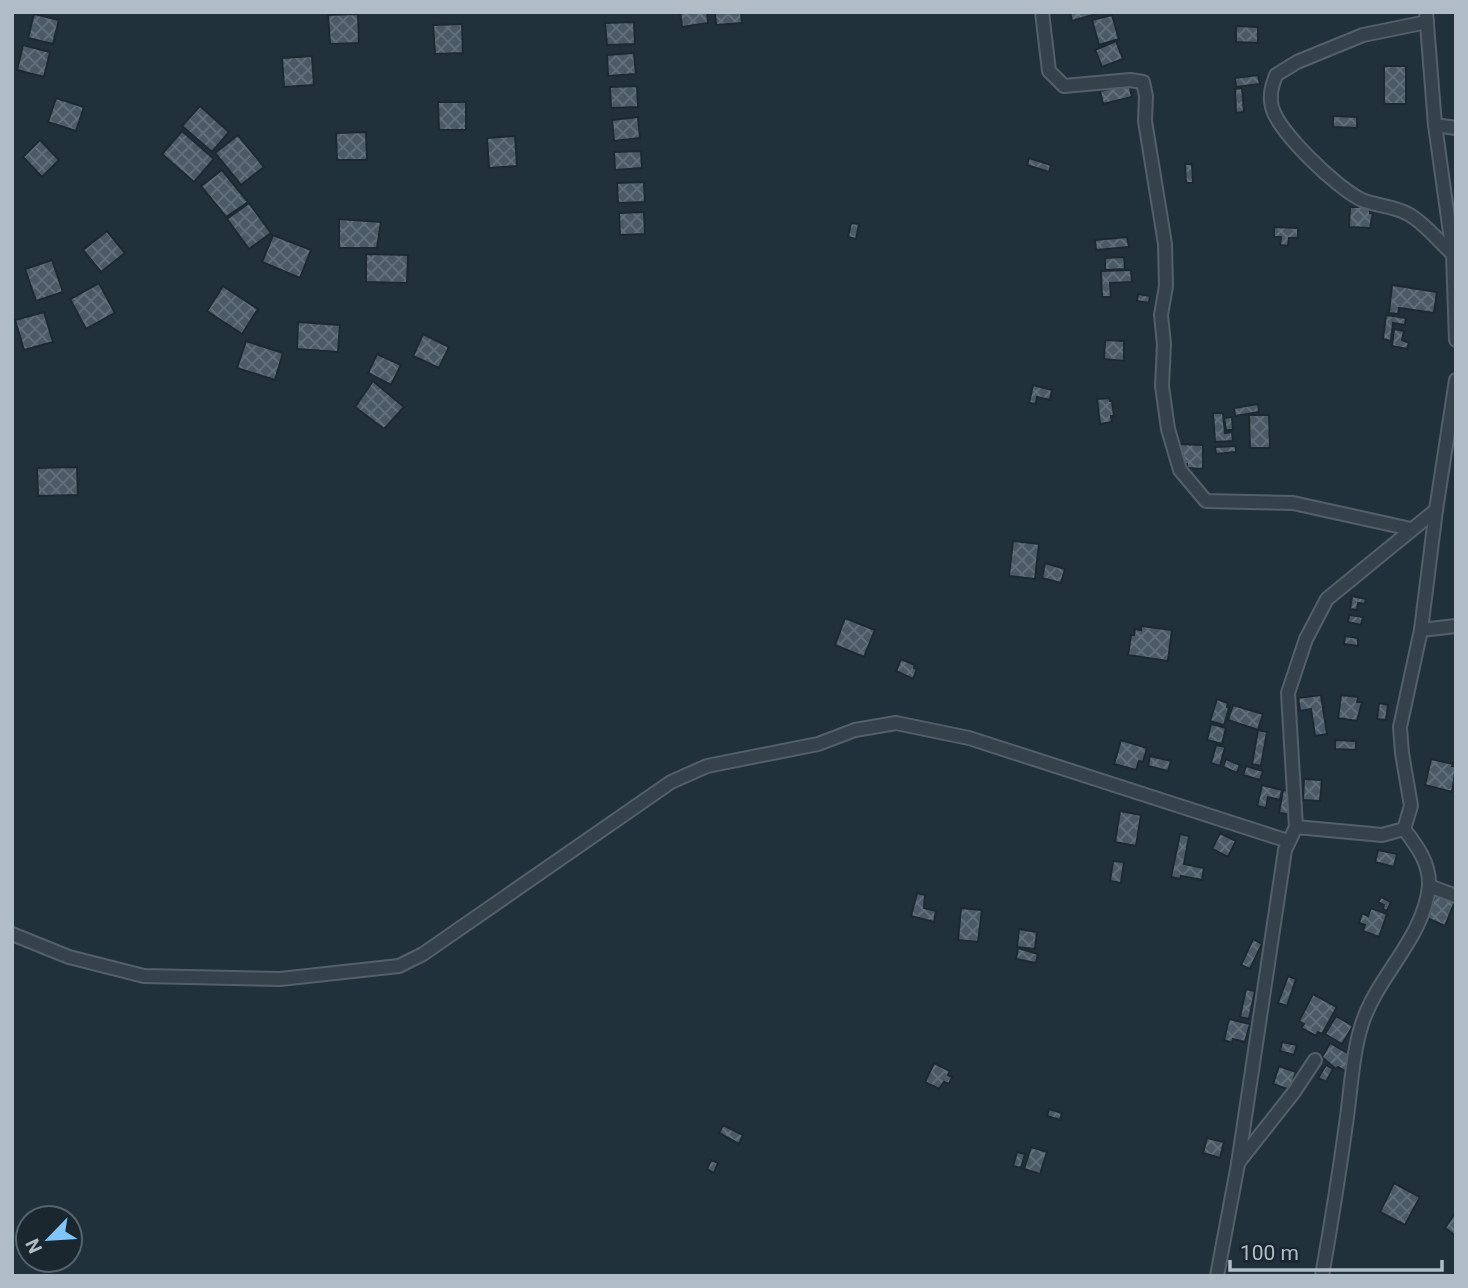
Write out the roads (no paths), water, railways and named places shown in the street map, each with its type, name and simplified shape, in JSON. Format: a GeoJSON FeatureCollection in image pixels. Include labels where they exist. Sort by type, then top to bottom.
{"type":"FeatureCollection","features":[{"type":"Feature","properties":{"kind":"street"},"geometry":{"type":"LineString","coordinates":[[1042,12],[1049,71],[1064,86],[1130,80],[1143,82],[1146,96],[1145,121],[1165,244],[1166,286],[1161,315],[1164,344],[1162,386],[1168,429],[1180,470],[1206,501],[1293,503],[1411,529]]}},
{"type":"Feature","properties":{"kind":"street"},"geometry":{"type":"LineString","coordinates":[[1453,254],[1411,215],[1363,200],[1346,191],[1302,150],[1272,108],[1270,93],[1276,75],[1297,62],[1363,35],[1426,17],[1435,125],[1453,254],[1456,340]]}},
{"type":"Feature","properties":{"kind":"street"},"geometry":{"type":"LineString","coordinates":[[1435,125],[1456,128]]}},
{"type":"Feature","properties":{"kind":"street"},"geometry":{"type":"LineString","coordinates":[[1404,829],[1411,806],[1402,753],[1401,727],[1421,629],[1456,380]]}},
{"type":"Feature","properties":{"kind":"street"},"geometry":{"type":"LineString","coordinates":[[1217,1276],[1238,1164],[1284,850],[1296,827],[1289,693],[1306,639],[1327,599],[1436,510]]}},
{"type":"Feature","properties":{"kind":"street"},"geometry":{"type":"LineString","coordinates":[[1421,629],[1456,626]]}},
{"type":"Feature","properties":{"kind":"street"},"geometry":{"type":"LineString","coordinates":[[12,934],[69,957],[144,976],[280,979],[398,966],[423,954],[671,782],[706,766],[818,744],[855,730],[896,723],[969,738],[1288,841]]}},
{"type":"Feature","properties":{"kind":"street"},"geometry":{"type":"LineString","coordinates":[[1296,827],[1382,835],[1404,829]]}},
{"type":"Feature","properties":{"kind":"street"},"geometry":{"type":"LineString","coordinates":[[1322,1276],[1362,1024],[1375,993],[1411,936],[1429,886],[1421,851],[1404,829]]}},
{"type":"Feature","properties":{"kind":"street"},"geometry":{"type":"LineString","coordinates":[[1429,886],[1456,896]]}},
{"type":"Feature","properties":{"kind":"street"},"geometry":{"type":"LineString","coordinates":[[1238,1164],[1294,1092],[1315,1060]]}}]}
